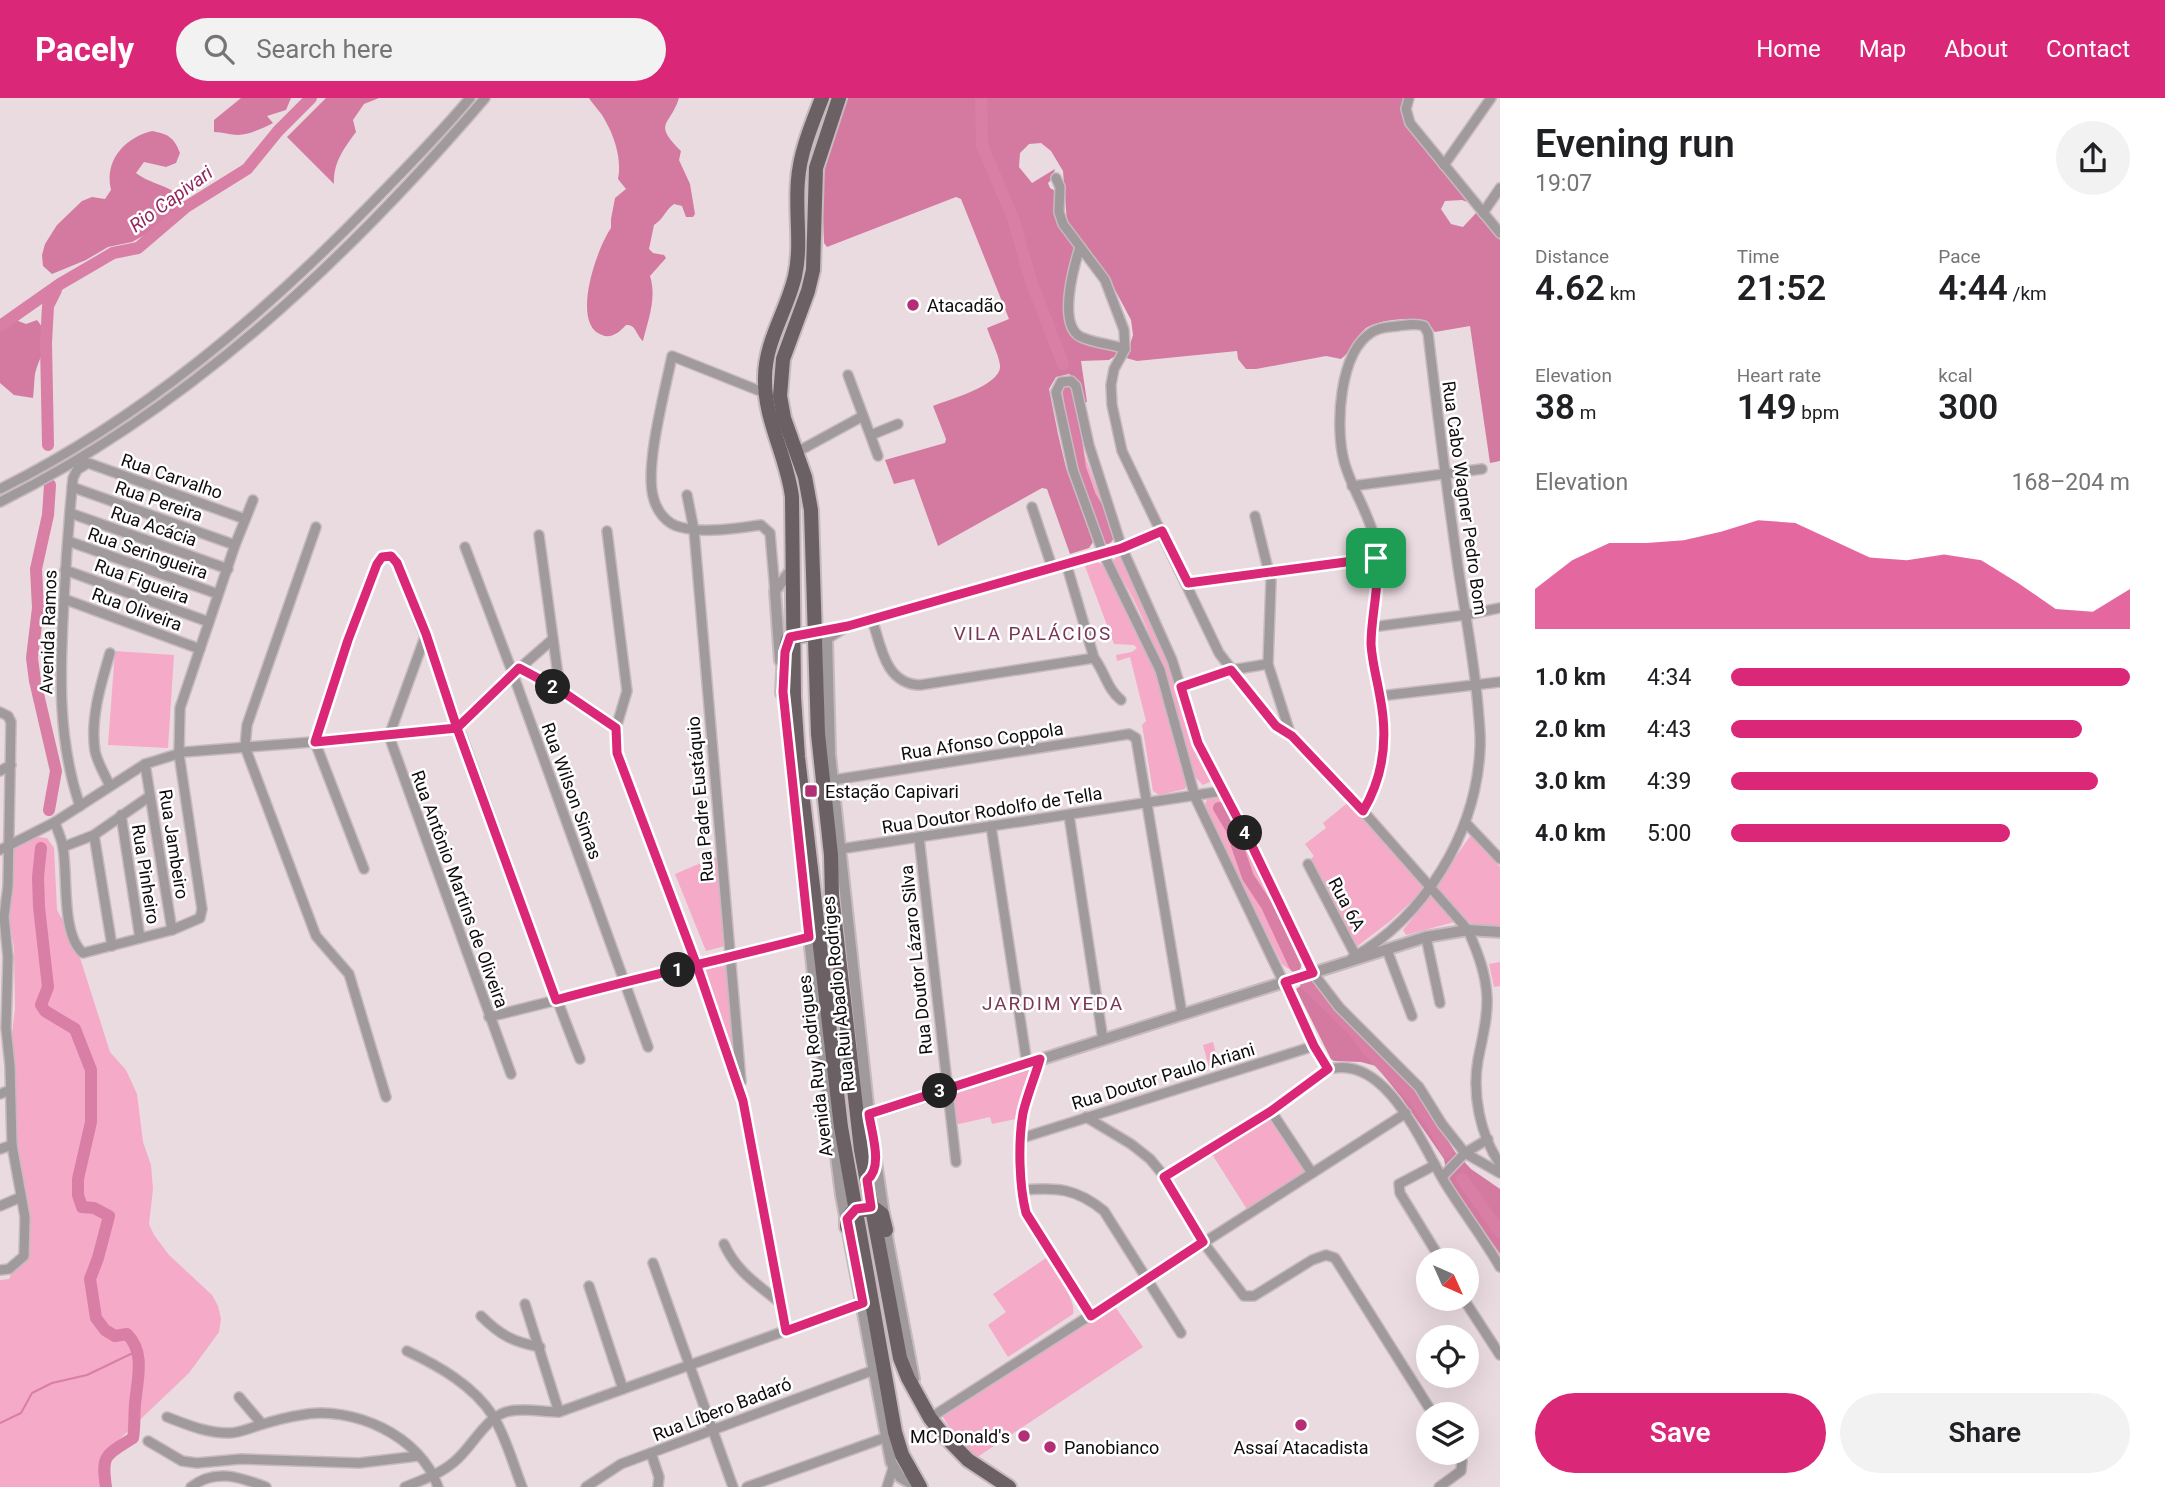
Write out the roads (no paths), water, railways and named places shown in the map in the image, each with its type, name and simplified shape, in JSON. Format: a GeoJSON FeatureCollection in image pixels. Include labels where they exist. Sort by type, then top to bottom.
{"type":"FeatureCollection","features":[{"type":"Feature","properties":{"kind":"main road","name":"Avenida Ruy Rodrigues"},"geometry":{"type":"LineString","coordinates":[[822,98],[800,164],[797,192],[798,256],[795,275],[769,348],[764,377],[765,393],[770,420],[790,484],[798,757],[845,1180],[856,1209],[895,1432],[914,1485]]}},
{"type":"Feature","properties":{"kind":"main road","name":"Avenida Ruy Rodrigues"},"geometry":{"type":"LineString","coordinates":[[839,98],[814,176],[815,243],[811,282],[783,359],[781,372],[782,407],[808,489],[813,527],[823,634],[818,734],[831,855],[832,896],[856,1106],[871,1207],[900,1358],[908,1378],[930,1418],[962,1454],[1009,1487]]}},
{"type":"Feature","properties":{"kind":"main road"},"geometry":{"type":"LineString","coordinates":[[783,692],[788,640],[793,636],[823,634]]}},
{"type":"Feature","properties":{"kind":"main road"},"geometry":{"type":"LineString","coordinates":[[845,1180],[867,1180],[873,1175],[876,1163]]}},
{"type":"Feature","properties":{"kind":"main road"},"geometry":{"type":"LineString","coordinates":[[847,1227],[848,1217],[856,1209],[871,1207],[881,1212],[886,1230]]}},
{"type":"Feature","properties":{"kind":"street"},"geometry":{"type":"LineString","coordinates":[[0,489],[108,427],[164,387],[265,306],[338,238],[470,98]]}},
{"type":"Feature","properties":{"kind":"street"},"geometry":{"type":"LineString","coordinates":[[0,502],[114,437],[159,406],[274,315],[409,184],[485,98]]}},
{"type":"Feature","properties":{"kind":"street"},"geometry":{"type":"LineString","coordinates":[[1409,98],[1406,109],[1410,123],[1500,233]]}},
{"type":"Feature","properties":{"kind":"street"},"geometry":{"type":"LineString","coordinates":[[1444,164],[1491,98]]}},
{"type":"Feature","properties":{"kind":"street"},"geometry":{"type":"LineString","coordinates":[[1056,177],[1060,187],[1059,212],[1063,224],[1105,280],[1124,330],[1125,349],[1114,369],[1111,385],[1112,405],[1122,451],[1188,583],[1219,653],[1276,726],[1293,738],[1363,811],[1468,930],[1488,994],[1476,1078],[1479,1110],[1486,1135],[1500,1164]]}},
{"type":"Feature","properties":{"kind":"street"},"geometry":{"type":"LineString","coordinates":[[1483,213],[1500,188]]}},
{"type":"Feature","properties":{"kind":"street"},"geometry":{"type":"LineString","coordinates":[[1080,247],[1068,290],[1073,329],[1079,337],[1125,349]]}},
{"type":"Feature","properties":{"kind":"street","name":"Rua Cabo Wagner Pedro Bom"},"geometry":{"type":"LineString","coordinates":[[1352,486],[1343,459],[1340,438],[1340,414],[1349,365],[1360,342],[1376,329],[1416,324],[1424,326],[1428,333],[1445,474],[1476,686],[1480,750],[1465,822],[1431,887],[1408,914],[1357,957]]}},
{"type":"Feature","properties":{"kind":"street"},"geometry":{"type":"LineString","coordinates":[[765,393],[672,356],[651,470],[653,496],[661,516],[676,527],[694,530],[761,525],[770,533],[783,692],[809,937],[845,1180],[847,1227],[893,1468],[888,1487],[914,1485]]}},
{"type":"Feature","properties":{"kind":"street"},"geometry":{"type":"LineString","coordinates":[[848,375],[878,456]]}},
{"type":"Feature","properties":{"kind":"street"},"geometry":{"type":"LineString","coordinates":[[1328,1069],[1314,1046],[1195,797],[1160,670],[1102,553],[1073,470],[1056,392],[1060,382],[1070,381],[1076,386],[1088,445],[1122,548],[1172,660],[1198,743],[1313,973],[1339,1007],[1419,1087],[1442,1124],[1465,1153],[1500,1173]]}},
{"type":"Feature","properties":{"kind":"street"},"geometry":{"type":"LineString","coordinates":[[797,452],[863,416]]}},
{"type":"Feature","properties":{"kind":"street"},"geometry":{"type":"LineString","coordinates":[[871,435],[898,424]]}},
{"type":"Feature","properties":{"kind":"street"},"geometry":{"type":"LineString","coordinates":[[108,427],[114,437]]}},
{"type":"Feature","properties":{"kind":"street","name":"Rua Carvalho"},"geometry":{"type":"LineString","coordinates":[[72,482],[77,470],[88,463],[245,519]]}},
{"type":"Feature","properties":{"kind":"street"},"geometry":{"type":"LineString","coordinates":[[1363,811],[1374,793],[1384,751],[1385,729],[1373,668],[1372,627],[1378,578],[1375,541],[1352,486],[1482,468]]}},
{"type":"Feature","properties":{"kind":"street","name":"Rua Pereira"},"geometry":{"type":"LineString","coordinates":[[59,469],[72,482],[235,545]]}},
{"type":"Feature","properties":{"kind":"street","name":"Avenida Ramos"},"geometry":{"type":"LineString","coordinates":[[72,482],[60,682],[70,777],[79,806]]}},
{"type":"Feature","properties":{"kind":"street","name":"Rua Padre Eustáquio"},"geometry":{"type":"LineString","coordinates":[[687,495],[694,530],[743,1101]]}},
{"type":"Feature","properties":{"kind":"street"},"geometry":{"type":"LineString","coordinates":[[55,822],[63,847],[71,932],[75,947],[83,953],[172,930],[200,918],[202,909],[179,754],[180,708],[253,500]]}},
{"type":"Feature","properties":{"kind":"street"},"geometry":{"type":"LineString","coordinates":[[1032,507],[1052,567]]}},
{"type":"Feature","properties":{"kind":"street","name":"Rua Acácia"},"geometry":{"type":"LineString","coordinates":[[70,513],[228,569]]}},
{"type":"Feature","properties":{"kind":"street"},"geometry":{"type":"LineString","coordinates":[[1255,516],[1270,573],[1268,664],[1293,738]]}},
{"type":"Feature","properties":{"kind":"street"},"geometry":{"type":"LineString","coordinates":[[316,527],[247,725],[245,747],[316,936],[349,974],[386,1097]]}},
{"type":"Feature","properties":{"kind":"street"},"geometry":{"type":"LineString","coordinates":[[607,531],[627,691],[616,728],[617,753],[697,966],[743,1101],[786,1331]]}},
{"type":"Feature","properties":{"kind":"street"},"geometry":{"type":"LineString","coordinates":[[823,634],[1122,548],[1162,531]]}},
{"type":"Feature","properties":{"kind":"street"},"geometry":{"type":"LineString","coordinates":[[539,535],[560,690]]}},
{"type":"Feature","properties":{"kind":"street","name":"Rua Seringueira"},"geometry":{"type":"LineString","coordinates":[[68,541],[218,594]]}},
{"type":"Feature","properties":{"kind":"street","name":"Rua Wilson Simas"},"geometry":{"type":"LineString","coordinates":[[465,547],[516,671],[648,1047]]}},
{"type":"Feature","properties":{"kind":"street"},"geometry":{"type":"LineString","coordinates":[[364,869],[315,742],[348,640],[377,564],[382,557],[391,556],[397,563],[426,634],[457,728],[580,1059]]}},
{"type":"Feature","properties":{"kind":"street"},"geometry":{"type":"LineString","coordinates":[[1188,583],[1376,558]]}},
{"type":"Feature","properties":{"kind":"street"},"geometry":{"type":"LineString","coordinates":[[1066,563],[1094,658],[1101,667],[1108,687],[1121,700]]}},
{"type":"Feature","properties":{"kind":"street"},"geometry":{"type":"LineString","coordinates":[[775,591],[794,566]]}},
{"type":"Feature","properties":{"kind":"street","name":"Rua Figueira"},"geometry":{"type":"LineString","coordinates":[[65,570],[209,622]]}},
{"type":"Feature","properties":{"kind":"street","name":"Rua Oliveira"},"geometry":{"type":"LineString","coordinates":[[64,599],[200,649]]}},
{"type":"Feature","properties":{"kind":"street"},"geometry":{"type":"LineString","coordinates":[[1372,627],[1500,608]]}},
{"type":"Feature","properties":{"kind":"street"},"geometry":{"type":"LineString","coordinates":[[872,619],[887,666],[897,678],[909,685],[1094,658]]}},
{"type":"Feature","properties":{"kind":"street"},"geometry":{"type":"LineString","coordinates":[[389,736],[426,634]]}},
{"type":"Feature","properties":{"kind":"street","name":"Rua Rui Abadio Rodriges"},"geometry":{"type":"LineString","coordinates":[[823,634],[833,780],[869,1114],[886,1230],[917,1392]]}},
{"type":"Feature","properties":{"kind":"street"},"geometry":{"type":"LineString","coordinates":[[5,848],[55,822],[145,764],[179,754],[457,728],[516,671],[554,639]]}},
{"type":"Feature","properties":{"kind":"street"},"geometry":{"type":"LineString","coordinates":[[110,653],[97,698],[94,729],[95,753],[110,786]]}},
{"type":"Feature","properties":{"kind":"street"},"geometry":{"type":"LineString","coordinates":[[1181,687],[1231,670],[1268,664]]}},
{"type":"Feature","properties":{"kind":"street"},"geometry":{"type":"LineString","coordinates":[[516,671],[560,690],[616,728]]}},
{"type":"Feature","properties":{"kind":"street"},"geometry":{"type":"LineString","coordinates":[[1380,696],[1500,682]]}},
{"type":"Feature","properties":{"kind":"street"},"geometry":{"type":"LineString","coordinates":[[0,1270],[9,1269],[24,1256],[25,1217],[12,1145],[10,1090],[3,1030],[2,918],[8,886],[5,848],[11,722],[1,712]]}},
{"type":"Feature","properties":{"kind":"street","name":"Rua Afonso Coppola"},"geometry":{"type":"LineString","coordinates":[[833,780],[1129,734],[1136,738],[1148,803]]}},
{"type":"Feature","properties":{"kind":"street","name":"Rua Antônio Martins de Oliveira"},"geometry":{"type":"LineString","coordinates":[[389,736],[511,1074]]}},
{"type":"Feature","properties":{"kind":"street","name":"Rua Jambeiro"},"geometry":{"type":"LineString","coordinates":[[145,764],[172,930]]}},
{"type":"Feature","properties":{"kind":"street"},"geometry":{"type":"LineString","coordinates":[[0,771],[11,765]]}},
{"type":"Feature","properties":{"kind":"street","name":"Rua Doutor Rodolfo de Tella"},"geometry":{"type":"LineString","coordinates":[[840,849],[1223,791]]}},
{"type":"Feature","properties":{"kind":"street"},"geometry":{"type":"LineString","coordinates":[[63,847],[94,835],[150,796]]}},
{"type":"Feature","properties":{"kind":"street"},"geometry":{"type":"LineString","coordinates":[[1148,803],[1182,1014]]}},
{"type":"Feature","properties":{"kind":"street"},"geometry":{"type":"LineString","coordinates":[[1069,814],[1103,1040]]}},
{"type":"Feature","properties":{"kind":"street","name":"Rua Pinheiro"},"geometry":{"type":"LineString","coordinates":[[121,815],[139,938]]}},
{"type":"Feature","properties":{"kind":"street"},"geometry":{"type":"LineString","coordinates":[[1465,822],[1500,859]]}},
{"type":"Feature","properties":{"kind":"street"},"geometry":{"type":"LineString","coordinates":[[991,826],[1027,1064]]}},
{"type":"Feature","properties":{"kind":"street"},"geometry":{"type":"LineString","coordinates":[[94,835],[112,946]]}},
{"type":"Feature","properties":{"kind":"street","name":"Rua Doutor Lázaro Silva"},"geometry":{"type":"LineString","coordinates":[[919,837],[956,1162]]}},
{"type":"Feature","properties":{"kind":"street","name":"Rua 6A"},"geometry":{"type":"LineString","coordinates":[[1308,864],[1357,957]]}},
{"type":"Feature","properties":{"kind":"street"},"geometry":{"type":"LineString","coordinates":[[869,1114],[1426,937],[1468,930],[1500,932]]}},
{"type":"Feature","properties":{"kind":"street"},"geometry":{"type":"LineString","coordinates":[[489,1017],[809,937]]}},
{"type":"Feature","properties":{"kind":"street"},"geometry":{"type":"LineString","coordinates":[[1426,937],[1440,1003]]}},
{"type":"Feature","properties":{"kind":"street"},"geometry":{"type":"LineString","coordinates":[[1387,950],[1412,1016]]}},
{"type":"Feature","properties":{"kind":"street","name":"Rua Doutor Paulo Ariani"},"geometry":{"type":"LineString","coordinates":[[1022,1138],[1314,1046]]}},
{"type":"Feature","properties":{"kind":"street"},"geometry":{"type":"LineString","coordinates":[[1040,1059],[1023,1113],[1022,1190],[1026,1213],[1091,1316]]}},
{"type":"Feature","properties":{"kind":"street"},"geometry":{"type":"LineString","coordinates":[[1164,1177],[1271,1111],[1328,1069],[1364,1073],[1390,1094],[1406,1113],[1442,1177],[1500,1267]]}},
{"type":"Feature","properties":{"kind":"street"},"geometry":{"type":"LineString","coordinates":[[0,1094],[10,1090]]}},
{"type":"Feature","properties":{"kind":"street"},"geometry":{"type":"LineString","coordinates":[[1271,1111],[1312,1173]]}},
{"type":"Feature","properties":{"kind":"street"},"geometry":{"type":"LineString","coordinates":[[930,1418],[1406,1113]]}},
{"type":"Feature","properties":{"kind":"street"},"geometry":{"type":"LineString","coordinates":[[1086,1117],[1140,1151],[1164,1177],[1203,1242],[1244,1296],[1254,1296],[1266,1290],[1312,1260],[1326,1255],[1335,1258],[1425,1402]]}},
{"type":"Feature","properties":{"kind":"street"},"geometry":{"type":"LineString","coordinates":[[1442,1177],[1486,1135]]}},
{"type":"Feature","properties":{"kind":"street"},"geometry":{"type":"LineString","coordinates":[[0,1149],[12,1145]]}},
{"type":"Feature","properties":{"kind":"street"},"geometry":{"type":"LineString","coordinates":[[1434,1248],[1401,1194],[1399,1184],[1435,1165]]}},
{"type":"Feature","properties":{"kind":"street"},"geometry":{"type":"LineString","coordinates":[[1022,1190],[1056,1189],[1088,1199],[1104,1211],[1181,1333]]}},
{"type":"Feature","properties":{"kind":"street"},"geometry":{"type":"LineString","coordinates":[[0,1206],[21,1197]]}},
{"type":"Feature","properties":{"kind":"street"},"geometry":{"type":"LineString","coordinates":[[724,1244],[732,1261],[743,1274],[779,1302]]}},
{"type":"Feature","properties":{"kind":"street"},"geometry":{"type":"LineString","coordinates":[[653,1263],[733,1487]]}},
{"type":"Feature","properties":{"kind":"street"},"geometry":{"type":"LineString","coordinates":[[589,1286],[623,1389]]}},
{"type":"Feature","properties":{"kind":"street"},"geometry":{"type":"LineString","coordinates":[[405,1487],[434,1475],[464,1454],[494,1418],[509,1411],[559,1412],[863,1303]]}},
{"type":"Feature","properties":{"kind":"street"},"geometry":{"type":"LineString","coordinates":[[525,1304],[559,1412]]}},
{"type":"Feature","properties":{"kind":"street"},"geometry":{"type":"LineString","coordinates":[[1473,1311],[1495,1339],[1500,1355]]}},
{"type":"Feature","properties":{"kind":"street"},"geometry":{"type":"LineString","coordinates":[[481,1315],[499,1334],[522,1344],[540,1347]]}},
{"type":"Feature","properties":{"kind":"street"},"geometry":{"type":"LineString","coordinates":[[408,1350],[463,1384],[480,1399],[494,1418],[522,1487]]}},
{"type":"Feature","properties":{"kind":"street","name":"Rua Líbero Badaró"},"geometry":{"type":"LineString","coordinates":[[586,1487],[621,1464],[874,1370]]}},
{"type":"Feature","properties":{"kind":"street"},"geometry":{"type":"LineString","coordinates":[[239,1397],[262,1424]]}},
{"type":"Feature","properties":{"kind":"street"},"geometry":{"type":"LineString","coordinates":[[167,1417],[207,1432],[233,1433],[304,1414],[330,1413],[355,1417],[396,1436],[434,1475],[438,1487]]}},
{"type":"Feature","properties":{"kind":"street"},"geometry":{"type":"LineString","coordinates":[[747,1487],[887,1437]]}},
{"type":"Feature","properties":{"kind":"street"},"geometry":{"type":"LineString","coordinates":[[148,1441],[181,1461],[197,1463],[241,1459],[359,1463],[418,1456]]}},
{"type":"Feature","properties":{"kind":"street"},"geometry":{"type":"LineString","coordinates":[[652,1452],[659,1477],[658,1487]]}},
{"type":"Feature","properties":{"kind":"street"},"geometry":{"type":"LineString","coordinates":[[240,1477],[241,1459]]}},
{"type":"Feature","properties":{"kind":"street"},"geometry":{"type":"LineString","coordinates":[[1439,1487],[1461,1471],[1462,1465]]}},
{"type":"Feature","properties":{"kind":"street"},"geometry":{"type":"LineString","coordinates":[[893,1468],[914,1485]]}},
{"type":"Feature","properties":{"kind":"street"},"geometry":{"type":"LineString","coordinates":[[191,1487],[206,1478],[228,1475],[266,1487]]}},
{"type":"Feature","properties":{"kind":"waterway","name":"Rio Capivari"},"geometry":{"type":"LineString","coordinates":[[0,326],[60,284],[113,253],[138,248],[186,207],[247,169],[278,131],[311,98]]}},
{"type":"Feature","properties":{"kind":"waterway"},"geometry":{"type":"LineString","coordinates":[[981,98],[982,145],[1013,218],[1031,281],[1063,364]]}},
{"type":"Feature","properties":{"kind":"waterway"},"geometry":{"type":"LineString","coordinates":[[48,445],[46,343],[48,306],[56,290]]}},
{"type":"Feature","properties":{"kind":"waterway"},"geometry":{"type":"LineString","coordinates":[[1068,387],[1080,468],[1090,496],[1099,511],[1107,538]]}},
{"type":"Feature","properties":{"kind":"waterway"},"geometry":{"type":"LineString","coordinates":[[49,810],[56,771],[32,658],[38,608],[36,569],[48,515],[50,485]]}},
{"type":"Feature","properties":{"kind":"waterway"},"geometry":{"type":"LineString","coordinates":[[1219,808],[1231,828],[1248,877],[1267,906],[1295,966]]}},
{"type":"Feature","properties":{"kind":"waterway"},"geometry":{"type":"LineString","coordinates":[[41,848],[39,907],[48,987],[41,1005],[45,1011],[75,1029],[91,1070],[91,1122],[78,1179],[78,1195],[82,1207],[94,1208],[109,1216],[90,1279],[96,1318],[105,1330],[115,1336],[127,1334],[133,1341],[138,1358],[133,1438],[111,1452],[105,1461],[106,1487]]}},
{"type":"Feature","properties":{"kind":"waterway"},"geometry":{"type":"LineString","coordinates":[[1306,984],[1353,1030],[1413,1098],[1433,1125],[1447,1152]]}},
{"type":"Feature","properties":{"kind":"waterway"},"geometry":{"type":"LineString","coordinates":[[1462,1179],[1500,1232]]}},
{"type":"Feature","properties":{"kind":"waterway"},"geometry":{"type":"LineString","coordinates":[[0,1423],[21,1413],[32,1393],[52,1383],[87,1375],[137,1351]]}},
{"type":"Feature","properties":{"kind":"place","name":"Atacadão"},"geometry":{"type":"Point","coordinates":[913,305]}},
{"type":"Feature","properties":{"kind":"place","name":"Estação Capivari"},"geometry":{"type":"Point","coordinates":[811,791]}},
{"type":"Feature","properties":{"kind":"place","name":"Assaí Atacadista"},"geometry":{"type":"Point","coordinates":[1301,1425]}},
{"type":"Feature","properties":{"kind":"place","name":"MC Donald's"},"geometry":{"type":"Point","coordinates":[1024,1436]}},
{"type":"Feature","properties":{"kind":"place","name":"Panobianco"},"geometry":{"type":"Point","coordinates":[1050,1447]}},
{"type":"Feature","properties":{"kind":"district","name":"VILA PALÁCIOS"},"geometry":{"type":"Point","coordinates":[1033,633]}},
{"type":"Feature","properties":{"kind":"district","name":"JARDIM YEDA"},"geometry":{"type":"Point","coordinates":[1053,1003]}}]}
